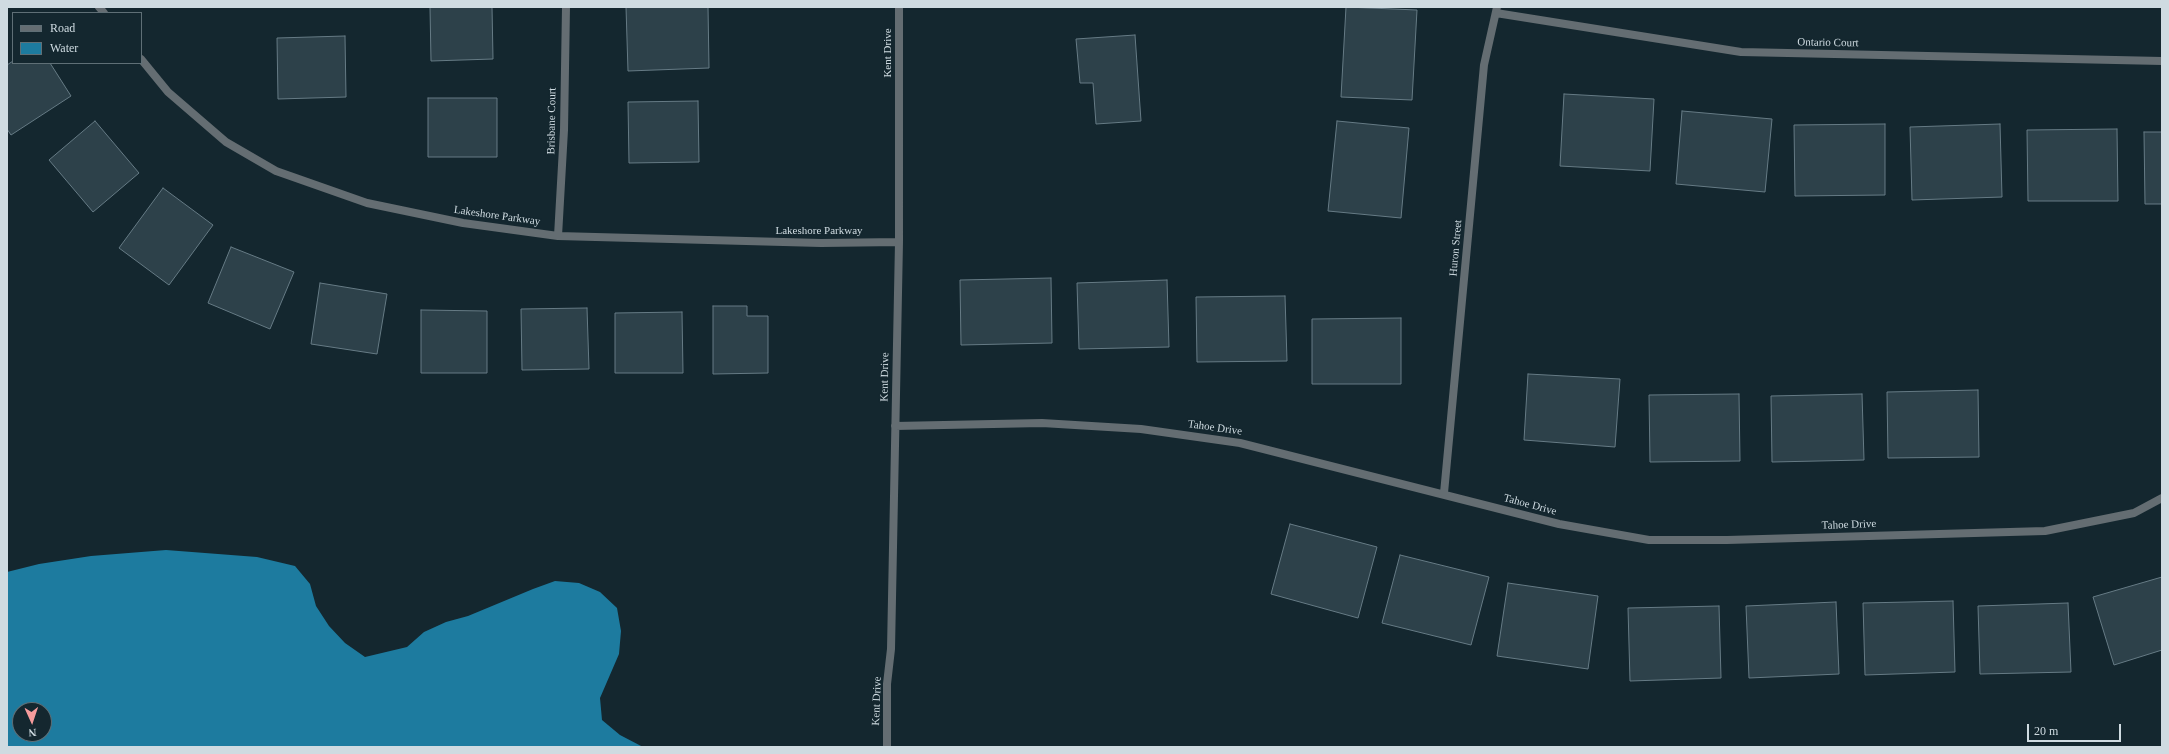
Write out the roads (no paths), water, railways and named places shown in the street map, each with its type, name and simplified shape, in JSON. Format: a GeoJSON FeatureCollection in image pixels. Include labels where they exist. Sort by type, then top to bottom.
{"type":"FeatureCollection","features":[{"type":"Feature","properties":{"kind":"street","name":"Brisbane Court"},"geometry":{"type":"LineString","coordinates":[[558,236],[564,130],[566,7]]}},
{"type":"Feature","properties":{"kind":"street","name":"Kent Drive"},"geometry":{"type":"LineString","coordinates":[[887,747],[887,684],[891,649],[899,242],[899,7]]}},
{"type":"Feature","properties":{"kind":"street","name":"Ontario Court"},"geometry":{"type":"LineString","coordinates":[[1497,10],[1741,52],[2162,61]]}},
{"type":"Feature","properties":{"kind":"street","name":"Huron Street"},"geometry":{"type":"LineString","coordinates":[[1444,493],[1484,65],[1497,10]]}},
{"type":"Feature","properties":{"kind":"street","name":"Lakeshore Parkway"},"geometry":{"type":"LineString","coordinates":[[142,59],[168,92],[226,142],[276,171],[367,203],[463,223],[558,236],[821,243],[899,242]]}},
{"type":"Feature","properties":{"kind":"street","name":"Tahoe Drive"},"geometry":{"type":"LineString","coordinates":[[895,426],[1042,422],[1141,429],[1240,443],[1444,493],[1559,524],[1649,540],[1727,540],[2045,531],[2134,513],[2162,498]]}},
{"type":"Feature","properties":{"kind":"water"},"geometry":{"type":"Polygon","coordinates":[[[166,550],[257,557],[295,566],[310,584],[316,606],[329,626],[345,643],[365,657],[407,647],[424,632],[446,622],[468,616],[555,581],[579,583],[600,592],[617,608],[621,631],[619,654],[600,698],[602,720],[620,735],[643,747],[7,747],[7,572],[39,564],[91,556],[166,550]]]}}]}
